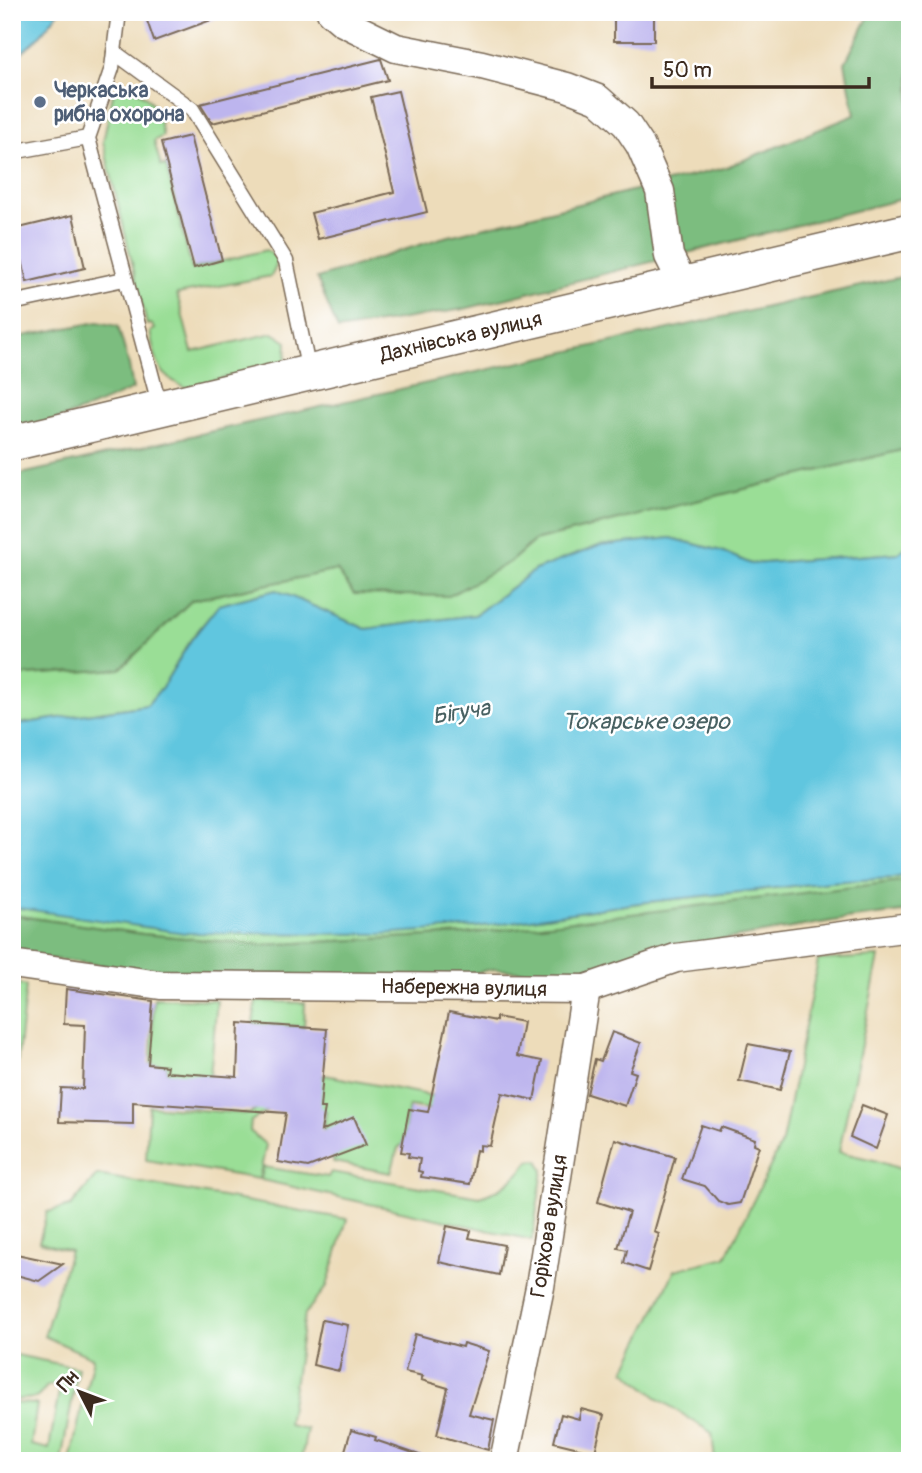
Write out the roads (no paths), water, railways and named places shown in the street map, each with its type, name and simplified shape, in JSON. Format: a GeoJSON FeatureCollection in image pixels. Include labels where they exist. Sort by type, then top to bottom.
{"type":"FeatureCollection","features":[{"type":"Feature","properties":{"kind":"street"},"geometry":{"type":"LineString","coordinates":[[331,12],[343,22],[396,48],[531,78],[586,93],[598,99],[626,124],[640,145],[660,191],[669,256],[683,285]]}},
{"type":"Feature","properties":{"kind":"street","name":"Дахнівська вулиця"},"geometry":{"type":"LineString","coordinates":[[12,443],[910,231]]}},
{"type":"Feature","properties":{"kind":"street","name":"Набережна вулиця"},"geometry":{"type":"LineString","coordinates":[[12,964],[160,985],[586,989],[676,958],[910,927]]}},
{"type":"Feature","properties":{"kind":"street","name":"Горіхова вулиця"},"geometry":{"type":"LineString","coordinates":[[504,1461],[540,1287],[586,989]]}},
{"type":"Feature","properties":{"kind":"lane"},"geometry":{"type":"LineString","coordinates":[[119,12],[112,68],[88,138],[160,408]]}},
{"type":"Feature","properties":{"kind":"lane"},"geometry":{"type":"LineString","coordinates":[[114,52],[192,109],[286,261],[310,373]]}},
{"type":"Feature","properties":{"kind":"lane"},"geometry":{"type":"LineString","coordinates":[[12,152],[88,138]]}},
{"type":"Feature","properties":{"kind":"lane"},"geometry":{"type":"LineString","coordinates":[[12,303],[124,279]]}},
{"type":"Feature","properties":{"kind":"water"},"geometry":{"type":"Polygon","coordinates":[[[12,12],[59,12],[38,38],[12,61],[12,12]]]}},
{"type":"Feature","properties":{"kind":"water","name":"Токарське озеро"},"geometry":{"type":"Polygon","coordinates":[[[671,538],[721,551],[751,564],[898,553],[910,544],[910,874],[893,878],[830,882],[639,903],[477,927],[383,934],[184,933],[12,907],[12,725],[147,705],[163,686],[191,640],[219,605],[276,590],[366,629],[475,615],[535,570],[599,546],[671,538]]]}},
{"type":"Feature","properties":{"kind":"place","name":"Черкаська рибна охорона"},"geometry":{"type":"Point","coordinates":[40,102]}},
{"type":"Feature","properties":{"kind":"water label","name":"Бігуча"},"geometry":{"type":"Point","coordinates":[461,712]}}]}
